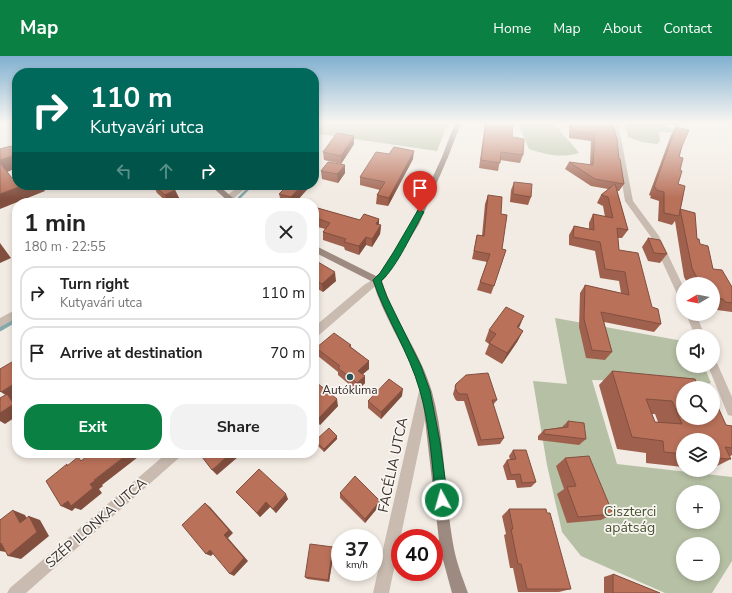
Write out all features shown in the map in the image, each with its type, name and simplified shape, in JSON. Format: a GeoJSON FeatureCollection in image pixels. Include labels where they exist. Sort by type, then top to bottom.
{"type":"FeatureCollection","features":[{"type":"Feature","properties":{"kind":"street"},"geometry":{"type":"LineString","coordinates":[[319,329],[383,275],[415,224],[449,148]]}},
{"type":"Feature","properties":{"kind":"street"},"geometry":{"type":"LineString","coordinates":[[620,148],[629,201],[655,236],[676,281]]}},
{"type":"Feature","properties":{"kind":"street"},"geometry":{"type":"LineString","coordinates":[[0,157],[12,153]]}},
{"type":"Feature","properties":{"kind":"street"},"geometry":{"type":"LineString","coordinates":[[220,190],[229,198]]}},
{"type":"Feature","properties":{"kind":"street"},"geometry":{"type":"LineString","coordinates":[[234,198],[241,190]]}},
{"type":"Feature","properties":{"kind":"street"},"geometry":{"type":"LineString","coordinates":[[319,251],[377,280],[381,293],[416,366],[425,391],[435,442],[446,544],[460,593]]}},
{"type":"Feature","properties":{"kind":"street"},"geometry":{"type":"LineString","coordinates":[[0,323],[12,316]]}},
{"type":"Feature","properties":{"kind":"street"},"geometry":{"type":"LineString","coordinates":[[716,373],[732,411]]}},
{"type":"Feature","properties":{"kind":"street","name":"FACÉLIA UTCA"},"geometry":{"type":"LineString","coordinates":[[381,593],[425,391]]}},
{"type":"Feature","properties":{"kind":"street","name":"SZÉP ILONKA UTCA"},"geometry":{"type":"LineString","coordinates":[[15,593],[170,458]]}},
{"type":"Feature","properties":{"kind":"green space"},"geometry":{"type":"Polygon","coordinates":[[[417,148],[438,148],[437,151],[417,148]]]}},
{"type":"Feature","properties":{"kind":"green space"},"geometry":{"type":"Polygon","coordinates":[[[575,148],[579,153],[554,155],[529,149],[575,148]]]}},
{"type":"Feature","properties":{"kind":"green space","name":"Ciszterci apátság"},"geometry":{"type":"Polygon","coordinates":[[[555,318],[676,340],[676,373],[707,373],[710,381],[676,381],[676,388],[652,387],[592,380],[617,464],[676,471],[676,477],[720,477],[720,476],[732,477],[732,561],[720,580],[720,537],[676,537],[676,581],[720,581],[712,593],[665,593],[581,556],[562,532],[547,465],[533,381],[567,384],[555,318]]]}},
{"type":"Feature","properties":{"kind":"building"},"geometry":{"type":"Polygon","coordinates":[[[12,148],[12,156],[0,160],[0,149],[12,148]]]}},
{"type":"Feature","properties":{"kind":"building"},"geometry":{"type":"Polygon","coordinates":[[[326,148],[346,148],[341,156],[323,152],[326,148]]]}},
{"type":"Feature","properties":{"kind":"building"},"geometry":{"type":"Polygon","coordinates":[[[393,148],[414,151],[389,198],[377,195],[385,182],[360,177],[376,152],[389,154],[393,148]]]}},
{"type":"Feature","properties":{"kind":"building"},"geometry":{"type":"Polygon","coordinates":[[[483,148],[523,148],[523,155],[501,152],[500,163],[481,160],[483,148]]]}},
{"type":"Feature","properties":{"kind":"building"},"geometry":{"type":"Polygon","coordinates":[[[594,148],[618,148],[624,184],[595,179],[569,162],[593,165],[594,148]]]}},
{"type":"Feature","properties":{"kind":"building"},"geometry":{"type":"Polygon","coordinates":[[[668,148],[681,148],[679,157],[683,158],[680,170],[682,171],[678,184],[685,186],[679,216],[664,213],[664,192],[656,190],[654,187],[668,148]]]}},
{"type":"Feature","properties":{"kind":"building"},"geometry":{"type":"Polygon","coordinates":[[[328,162],[345,165],[337,174],[321,171],[328,162]]]}},
{"type":"Feature","properties":{"kind":"building"},"geometry":{"type":"Polygon","coordinates":[[[0,163],[12,178],[12,190],[0,194],[0,163]]]}},
{"type":"Feature","properties":{"kind":"building"},"geometry":{"type":"Polygon","coordinates":[[[514,182],[532,184],[531,197],[513,194],[514,182]]]}},
{"type":"Feature","properties":{"kind":"building"},"geometry":{"type":"Polygon","coordinates":[[[615,184],[628,230],[617,228],[619,250],[638,253],[652,307],[658,309],[661,324],[601,312],[612,352],[592,350],[584,319],[585,285],[629,295],[625,272],[605,269],[600,242],[573,237],[574,226],[594,230],[593,214],[613,218],[608,197],[601,195],[615,184]]]}},
{"type":"Feature","properties":{"kind":"building"},"geometry":{"type":"Polygon","coordinates":[[[159,190],[175,190],[165,195],[159,190]]]}},
{"type":"Feature","properties":{"kind":"building"},"geometry":{"type":"Polygon","coordinates":[[[283,190],[297,190],[291,197],[279,194],[283,190]]]}},
{"type":"Feature","properties":{"kind":"building"},"geometry":{"type":"Polygon","coordinates":[[[488,195],[502,197],[501,214],[507,215],[502,249],[506,250],[494,286],[480,282],[490,254],[474,251],[477,235],[484,236],[488,195]]]}},
{"type":"Feature","properties":{"kind":"building"},"geometry":{"type":"Polygon","coordinates":[[[319,208],[360,220],[364,214],[379,219],[376,224],[381,225],[372,239],[366,237],[359,246],[344,242],[346,239],[323,232],[330,223],[319,219],[319,208]]]}},
{"type":"Feature","properties":{"kind":"building"},"geometry":{"type":"Polygon","coordinates":[[[680,209],[695,213],[697,239],[699,239],[700,244],[708,246],[713,269],[722,270],[732,287],[732,303],[725,302],[723,299],[720,299],[720,277],[696,277],[692,268],[680,209]]]}},
{"type":"Feature","properties":{"kind":"building"},"geometry":{"type":"Polygon","coordinates":[[[648,238],[660,240],[667,254],[654,253],[648,238]]]}},
{"type":"Feature","properties":{"kind":"building"},"geometry":{"type":"Polygon","coordinates":[[[319,263],[335,272],[322,284],[319,282],[319,263]]]}},
{"type":"Feature","properties":{"kind":"building"},"geometry":{"type":"Polygon","coordinates":[[[506,307],[524,316],[517,327],[523,331],[507,353],[489,343],[496,334],[489,330],[506,307]]]}},
{"type":"Feature","properties":{"kind":"building"},"geometry":{"type":"Polygon","coordinates":[[[334,333],[351,345],[349,346],[369,361],[358,371],[365,376],[357,383],[338,368],[340,366],[319,350],[319,346],[334,333]]]}},
{"type":"Feature","properties":{"kind":"building"},"geometry":{"type":"Polygon","coordinates":[[[12,362],[12,385],[1,392],[0,391],[0,369],[12,362]]]}},
{"type":"Feature","properties":{"kind":"building"},"geometry":{"type":"Polygon","coordinates":[[[612,371],[695,379],[696,381],[676,381],[676,410],[672,401],[646,399],[655,422],[676,424],[676,425],[720,425],[720,412],[726,425],[732,426],[732,448],[725,447],[731,459],[720,458],[720,433],[676,433],[676,453],[664,452],[663,441],[632,437],[612,371]]]}},
{"type":"Feature","properties":{"kind":"building"},"geometry":{"type":"Polygon","coordinates":[[[488,373],[497,400],[492,400],[504,438],[481,440],[467,394],[460,394],[457,392],[455,387],[456,384],[466,375],[488,373]]]}},
{"type":"Feature","properties":{"kind":"building"},"geometry":{"type":"Polygon","coordinates":[[[389,379],[403,389],[381,412],[368,401],[389,379]]]}},
{"type":"Feature","properties":{"kind":"building"},"geometry":{"type":"Polygon","coordinates":[[[319,385],[337,399],[319,418],[319,385]]]}},
{"type":"Feature","properties":{"kind":"building"},"geometry":{"type":"Polygon","coordinates":[[[7,394],[12,401],[12,405],[0,413],[0,398],[7,394]]]}},
{"type":"Feature","properties":{"kind":"building"},"geometry":{"type":"Polygon","coordinates":[[[568,421],[584,423],[586,439],[544,434],[544,430],[568,427],[568,421]]]}},
{"type":"Feature","properties":{"kind":"building"},"geometry":{"type":"Polygon","coordinates":[[[329,428],[337,436],[324,449],[319,445],[319,437],[329,428]]]}},
{"type":"Feature","properties":{"kind":"building"},"geometry":{"type":"Polygon","coordinates":[[[513,450],[526,450],[536,482],[522,483],[520,474],[511,475],[507,460],[516,459],[513,450]]]}},
{"type":"Feature","properties":{"kind":"building"},"geometry":{"type":"Polygon","coordinates":[[[589,456],[613,514],[578,517],[567,487],[576,486],[565,458],[589,456]]]}},
{"type":"Feature","properties":{"kind":"building"},"geometry":{"type":"Polygon","coordinates":[[[77,458],[81,461],[85,458],[123,458],[94,480],[95,481],[90,484],[93,488],[71,506],[68,501],[61,506],[46,481],[77,458]]]}},
{"type":"Feature","properties":{"kind":"building"},"geometry":{"type":"Polygon","coordinates":[[[203,458],[225,458],[212,470],[203,458]]]}},
{"type":"Feature","properties":{"kind":"building"},"geometry":{"type":"Polygon","coordinates":[[[259,469],[286,494],[273,509],[266,502],[257,513],[236,492],[259,469]]]}},
{"type":"Feature","properties":{"kind":"building"},"geometry":{"type":"Polygon","coordinates":[[[355,476],[380,501],[365,519],[340,493],[355,476]]]}},
{"type":"Feature","properties":{"kind":"building"},"geometry":{"type":"Polygon","coordinates":[[[205,503],[229,530],[224,535],[244,558],[230,574],[210,550],[206,554],[182,525],[205,503]]]}},
{"type":"Feature","properties":{"kind":"building"},"geometry":{"type":"Polygon","coordinates":[[[509,509],[546,509],[547,513],[550,513],[571,589],[527,589],[521,564],[518,564],[511,529],[513,529],[509,509]]]}},
{"type":"Feature","properties":{"kind":"building"},"geometry":{"type":"Polygon","coordinates":[[[13,510],[20,523],[29,516],[37,532],[8,556],[1,543],[0,544],[0,520],[13,510]]]}},
{"type":"Feature","properties":{"kind":"building"},"geometry":{"type":"Polygon","coordinates":[[[310,544],[331,547],[331,560],[328,580],[305,577],[310,544]]]}},
{"type":"Feature","properties":{"kind":"building"},"geometry":{"type":"Polygon","coordinates":[[[613,574],[660,593],[613,593],[613,574]]]}},
{"type":"Feature","properties":{"kind":"waterway"},"geometry":{"type":"LineString","coordinates":[[239,198],[247,190]]}},
{"type":"Feature","properties":{"kind":"waterway"},"geometry":{"type":"LineString","coordinates":[[0,329],[12,322]]}},
{"type":"Feature","properties":{"kind":"place","name":"Autóklima"},"geometry":{"type":"Point","coordinates":[350,377]}},
{"type":"Feature","properties":{"kind":"route"},"geometry":{"type":"LineString","coordinates":[[420,212],[415,224],[383,275],[377,280],[379,289],[416,366],[425,391],[435,442],[442,500]]}}]}
